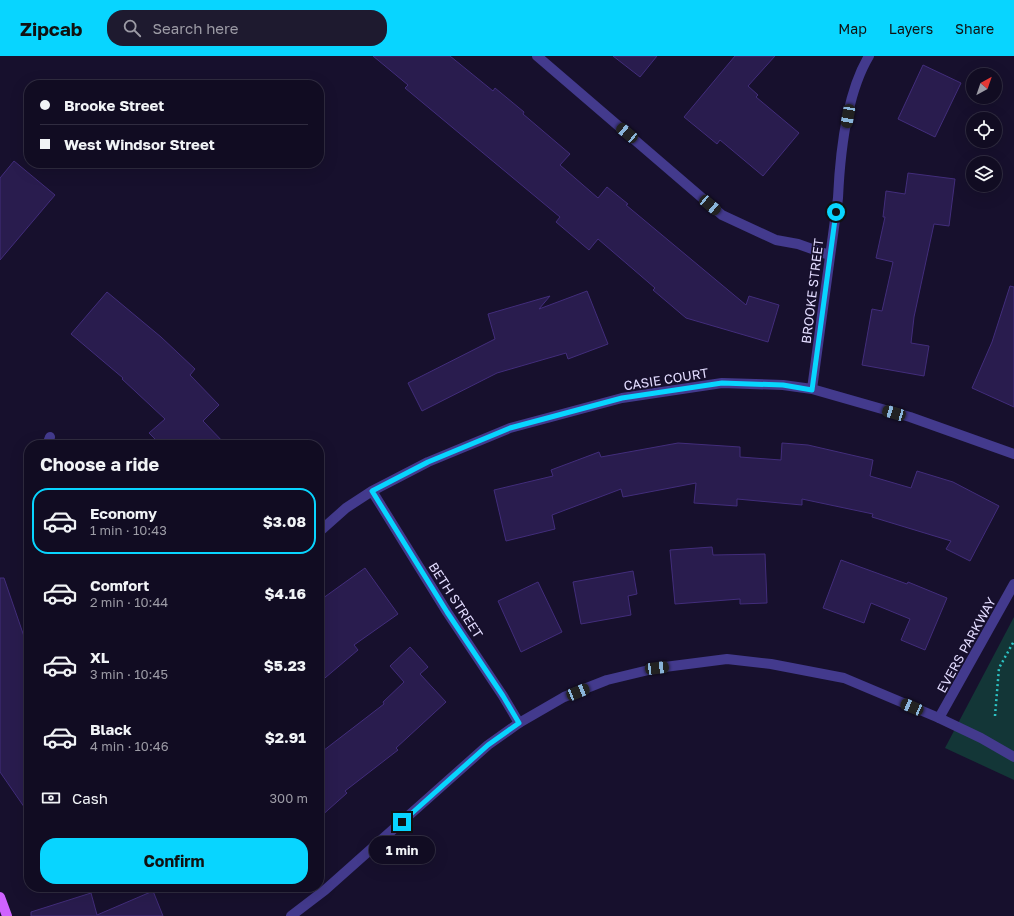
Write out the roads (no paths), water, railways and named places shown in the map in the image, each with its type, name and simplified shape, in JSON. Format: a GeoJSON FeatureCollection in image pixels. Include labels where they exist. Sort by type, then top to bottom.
{"type":"FeatureCollection","features":[{"type":"Feature","properties":{"kind":"main road"},"geometry":{"type":"LineString","coordinates":[[0,897],[7,916]]}},
{"type":"Feature","properties":{"kind":"street"},"geometry":{"type":"LineString","coordinates":[[537,56],[722,215],[776,240],[798,244],[830,256]]}},
{"type":"Feature","properties":{"kind":"street","name":"BROOKE STREET"},"geometry":{"type":"LineString","coordinates":[[812,390],[838,198],[840,169],[850,103],[863,65],[868,56]]}},
{"type":"Feature","properties":{"kind":"street","name":"CASIE COURT"},"geometry":{"type":"LineString","coordinates":[[324,528],[346,508],[372,491],[428,462],[510,428],[622,398],[722,383],[783,385],[812,390],[910,417],[1014,454]]}},
{"type":"Feature","properties":{"kind":"street","name":"BETH STREET"},"geometry":{"type":"LineString","coordinates":[[372,491],[519,723]]}},
{"type":"Feature","properties":{"kind":"street","name":"EVERS PARKWAY"},"geometry":{"type":"LineString","coordinates":[[939,718],[1014,584]]}},
{"type":"Feature","properties":{"kind":"street"},"geometry":{"type":"LineString","coordinates":[[324,890],[488,745],[519,723],[564,697],[607,680],[657,668],[728,659],[771,664],[844,678],[939,718],[981,738],[1014,757]]}},
{"type":"Feature","properties":{"kind":"street"},"geometry":{"type":"LineString","coordinates":[[291,916],[321,892]]}}]}
